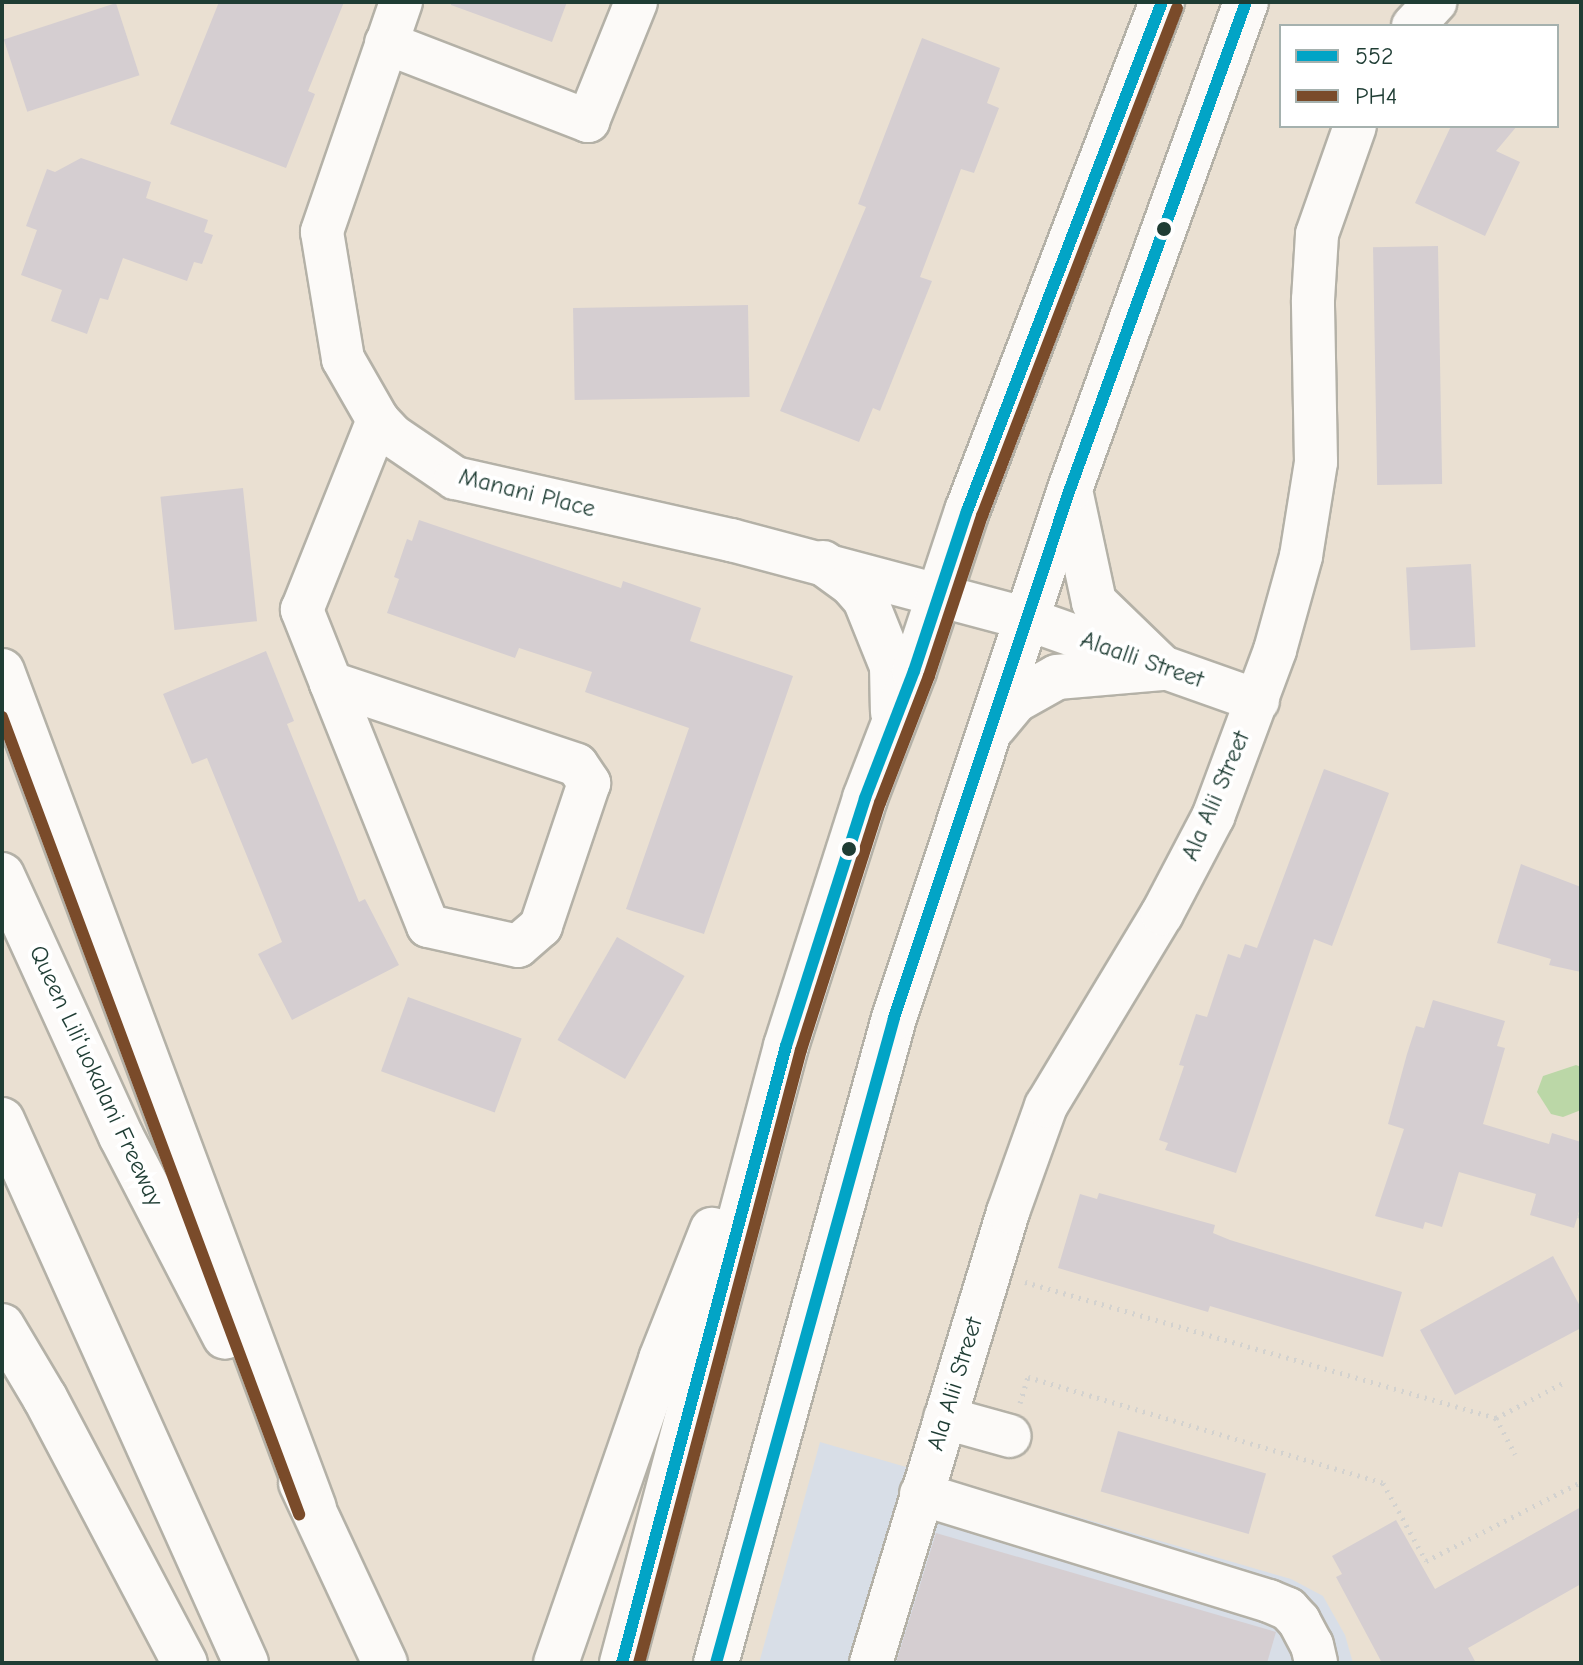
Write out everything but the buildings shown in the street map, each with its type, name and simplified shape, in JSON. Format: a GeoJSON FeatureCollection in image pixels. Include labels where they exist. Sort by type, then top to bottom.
{"type":"FeatureCollection","features":[{"type":"Feature","properties":{"kind":"main road"},"geometry":{"type":"LineString","coordinates":[[622,1663],[786,1046],[865,798],[937,598],[1162,2]]}},
{"type":"Feature","properties":{"kind":"main road"},"geometry":{"type":"LineString","coordinates":[[716,1663],[894,1018],[994,726],[1070,489],[1246,2]]}},
{"type":"Feature","properties":{"kind":"main road"},"geometry":{"type":"LineString","coordinates":[[1070,489],[1094,602],[1162,668]]}},
{"type":"Feature","properties":{"kind":"main road"},"geometry":{"type":"LineString","coordinates":[[823,563],[851,583],[865,599],[880,632],[892,666],[894,721]]}},
{"type":"Feature","properties":{"kind":"main road"},"geometry":{"type":"LineString","coordinates":[[994,726],[1016,700],[1057,677],[1162,668]]}},
{"type":"Feature","properties":{"kind":"main road"},"geometry":{"type":"LineString","coordinates":[[2,671],[314,1508]]}},
{"type":"Feature","properties":{"kind":"main road","name":"Queen Liliʻuokalani Freeway"},"geometry":{"type":"LineString","coordinates":[[2,875],[121,1136],[314,1508],[385,1663]]}},
{"type":"Feature","properties":{"kind":"main road"},"geometry":{"type":"LineString","coordinates":[[556,1663],[661,1359],[786,1046]]}},
{"type":"Feature","properties":{"kind":"main road"},"geometry":{"type":"LineString","coordinates":[[2,1120],[246,1663]]}},
{"type":"Feature","properties":{"kind":"main road"},"geometry":{"type":"LineString","coordinates":[[2,1326],[52,1410],[185,1663]]}},
{"type":"Feature","properties":{"kind":"street","name":"Manani Place"},"geometry":{"type":"LineString","coordinates":[[401,2],[322,232],[343,359],[378,420],[393,436],[455,478],[823,563],[937,598],[1027,619]]}},
{"type":"Feature","properties":{"kind":"street"},"geometry":{"type":"LineString","coordinates":[[386,43],[588,121],[636,2]]}},
{"type":"Feature","properties":{"kind":"street"},"geometry":{"type":"LineString","coordinates":[[1415,24],[1435,2]]}},
{"type":"Feature","properties":{"kind":"street","name":"Ala Alii Street"},"geometry":{"type":"LineString","coordinates":[[871,1663],[1008,1212],[1046,1106],[1162,914],[1213,817],[1242,733],[1258,701],[1301,556],[1316,462],[1313,300],[1317,234],[1354,128]]}},
{"type":"Feature","properties":{"kind":"street"},"geometry":{"type":"LineString","coordinates":[[331,683],[577,765],[589,783],[541,926],[518,946],[428,926],[331,683],[302,610],[378,420]]}},
{"type":"Feature","properties":{"kind":"street","name":"Alaalli Street"},"geometry":{"type":"LineString","coordinates":[[1027,619],[1258,701]]}},
{"type":"Feature","properties":{"kind":"street"},"geometry":{"type":"LineString","coordinates":[[945,1418],[1014,1424]]}},
{"type":"Feature","properties":{"kind":"street"},"geometry":{"type":"LineString","coordinates":[[924,1484],[1288,1609],[1299,1621],[1312,1645],[1316,1663]]}},
{"type":"Feature","properties":{"kind":"path"},"geometry":{"type":"LineString","coordinates":[[1025,1282],[1496,1418],[1563,1383]]}},
{"type":"Feature","properties":{"kind":"path"},"geometry":{"type":"LineString","coordinates":[[1014,1424],[1028,1377],[1383,1483],[1426,1561],[1581,1482]]}},
{"type":"Feature","properties":{"kind":"path"},"geometry":{"type":"LineString","coordinates":[[1496,1418],[1515,1454]]}},
{"type":"Feature","properties":{"kind":"shaded area"},"geometry":{"type":"Polygon","coordinates":[[[820,1442],[1291,1579],[1323,1596],[1345,1635],[1353,1663],[759,1663],[820,1442]]]}},
{"type":"Feature","properties":{"kind":"green space"},"geometry":{"type":"Polygon","coordinates":[[[1576,1065],[1581,1067],[1581,1110],[1563,1117],[1551,1114],[1537,1092],[1543,1076],[1576,1065]]]}},
{"type":"Feature","properties":{"kind":"transit line","name":"552"},"geometry":{"type":"LineString","coordinates":[[622,1663],[786,1046],[865,798],[914,671],[967,511],[1162,2]]}},
{"type":"Feature","properties":{"kind":"transit line","name":"552"},"geometry":{"type":"LineString","coordinates":[[716,1663],[894,1018],[1070,489],[1246,2]]}},
{"type":"Feature","properties":{"kind":"transit line","name":"PH4"},"geometry":{"type":"LineString","coordinates":[[639,1663],[801,1050],[880,803],[929,676],[982,516],[1177,8]]}},
{"type":"Feature","properties":{"kind":"transit line","name":"PH4"},"geometry":{"type":"LineString","coordinates":[[2,717],[299,1514]]}}]}
